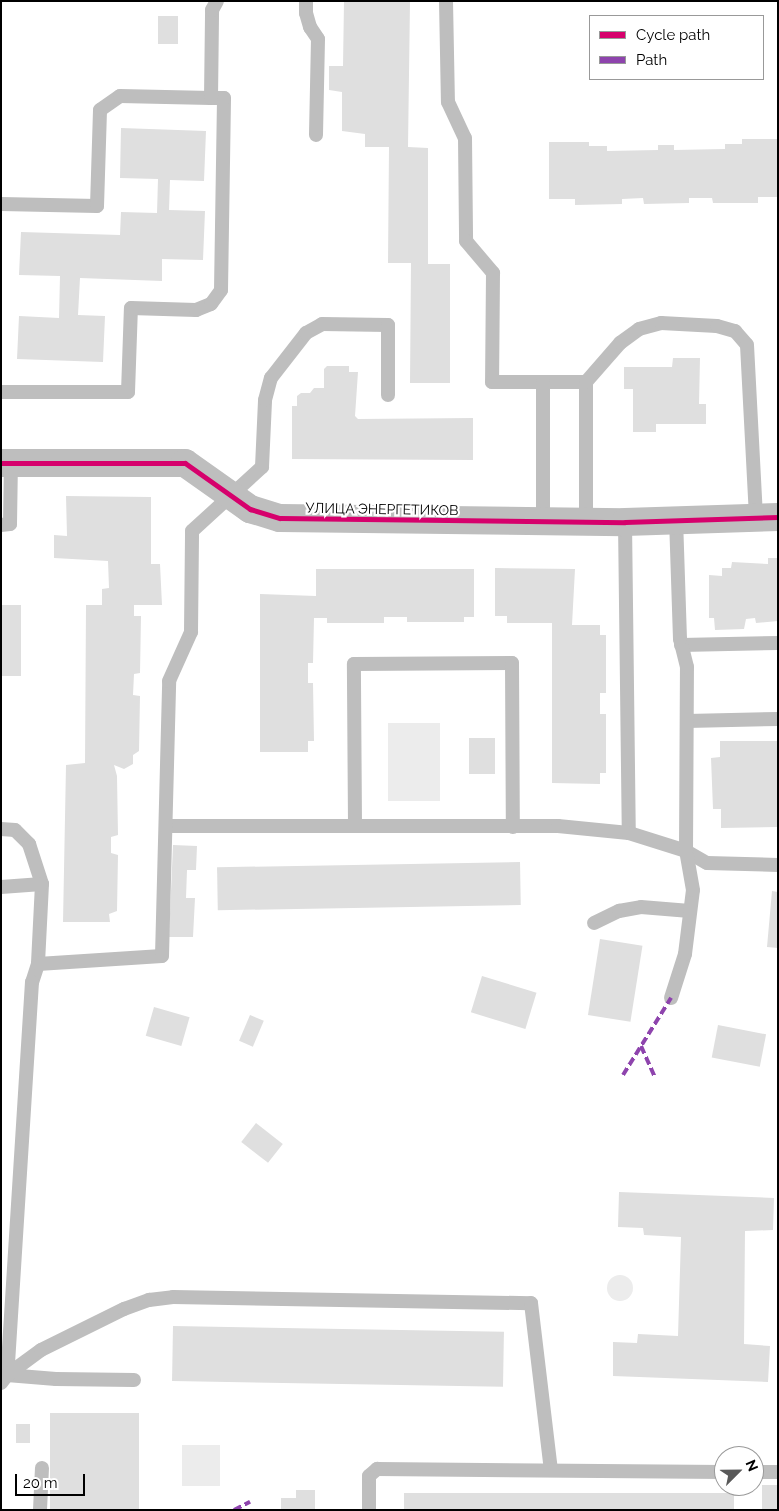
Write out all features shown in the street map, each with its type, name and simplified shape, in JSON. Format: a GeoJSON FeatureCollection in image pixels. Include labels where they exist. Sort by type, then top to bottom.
{"type":"FeatureCollection","features":[{"type":"Feature","properties":{"kind":"street","name":"УЛИЦА ЭНЕРГЕТИКОВ"},"geometry":{"type":"LineString","coordinates":[[6,463],[185,463],[250,509],[280,518],[626,522],[767,517]]}},
{"type":"Feature","properties":{"kind":"lane"},"geometry":{"type":"LineString","coordinates":[[211,98],[212,10],[217,1]]}},
{"type":"Feature","properties":{"kind":"lane"},"geometry":{"type":"LineString","coordinates":[[306,1],[308,20],[318,39],[316,135]]}},
{"type":"Feature","properties":{"kind":"lane"},"geometry":{"type":"LineString","coordinates":[[446,1],[448,102],[465,138],[466,241],[493,273],[492,382],[586,382]]}},
{"type":"Feature","properties":{"kind":"lane"},"geometry":{"type":"LineString","coordinates":[[1,204],[97,206],[100,110],[120,96],[224,98],[221,290],[211,304],[196,310],[130,308],[128,392],[1,392]]}},
{"type":"Feature","properties":{"kind":"lane"},"geometry":{"type":"LineString","coordinates":[[586,522],[586,382],[620,343],[639,328],[662,323],[717,326],[735,331],[747,345],[767,517]]}},
{"type":"Feature","properties":{"kind":"lane"},"geometry":{"type":"LineString","coordinates":[[38,964],[162,956],[169,681],[191,632],[192,531],[262,467],[265,400],[271,378],[306,332],[322,324],[388,325],[388,395]]}},
{"type":"Feature","properties":{"kind":"lane"},"geometry":{"type":"LineString","coordinates":[[543,382],[543,522]]}},
{"type":"Feature","properties":{"kind":"lane"},"geometry":{"type":"LineString","coordinates":[[1,524],[10,524],[6,463]]}},
{"type":"Feature","properties":{"kind":"lane"},"geometry":{"type":"LineString","coordinates":[[671,998],[685,954],[693,890],[686,850],[687,667],[681,645],[676,520]]}},
{"type":"Feature","properties":{"kind":"lane"},"geometry":{"type":"LineString","coordinates":[[626,522],[629,834]]}},
{"type":"Feature","properties":{"kind":"lane"},"geometry":{"type":"LineString","coordinates":[[681,645],[778,643]]}},
{"type":"Feature","properties":{"kind":"lane"},"geometry":{"type":"LineString","coordinates":[[355,825],[354,664],[512,663],[513,827]]}},
{"type":"Feature","properties":{"kind":"lane"},"geometry":{"type":"LineString","coordinates":[[687,721],[778,719]]}},
{"type":"Feature","properties":{"kind":"lane"},"geometry":{"type":"LineString","coordinates":[[166,826],[558,826],[629,834],[686,850],[707,863],[778,865]]}},
{"type":"Feature","properties":{"kind":"lane"},"geometry":{"type":"LineString","coordinates":[[1,829],[15,830],[29,844],[42,884],[38,964],[32,982],[4,1379]]}},
{"type":"Feature","properties":{"kind":"lane"},"geometry":{"type":"LineString","coordinates":[[1,887],[42,884]]}},
{"type":"Feature","properties":{"kind":"lane"},"geometry":{"type":"LineString","coordinates":[[594,923],[619,911],[641,907],[690,911]]}},
{"type":"Feature","properties":{"kind":"lane"},"geometry":{"type":"LineString","coordinates":[[4,1379],[41,1350],[124,1309],[149,1300],[173,1297],[532,1303],[551,1470]]}},
{"type":"Feature","properties":{"kind":"lane"},"geometry":{"type":"LineString","coordinates":[[4,1379],[134,1380]]}},
{"type":"Feature","properties":{"kind":"lane"},"geometry":{"type":"LineString","coordinates":[[40,1510],[42,1468]]}},
{"type":"Feature","properties":{"kind":"lane"},"geometry":{"type":"LineString","coordinates":[[369,1510],[369,1476],[376,1469],[714,1472]]}},
{"type":"Feature","properties":{"kind":"lane"},"geometry":{"type":"LineString","coordinates":[[764,1472],[778,1472]]}},
{"type":"Feature","properties":{"kind":"shaded area"},"geometry":{"type":"Polygon","coordinates":[[[388,723],[440,723],[440,801],[388,801],[388,723]]]}},
{"type":"Feature","properties":{"kind":"shaded area"},"geometry":{"type":"Polygon","coordinates":[[[620,1275],[629,1279],[633,1288],[629,1297],[620,1301],[611,1297],[607,1288],[611,1279],[620,1275]]]}},
{"type":"Feature","properties":{"kind":"shaded area"},"geometry":{"type":"Polygon","coordinates":[[[182,1445],[220,1445],[220,1486],[182,1486],[182,1445]]]}},
{"type":"Feature","properties":{"kind":"building"},"geometry":{"type":"Polygon","coordinates":[[[344,1],[410,1],[408,147],[428,148],[428,264],[450,264],[450,383],[410,383],[411,263],[388,263],[389,147],[365,147],[365,134],[342,131],[342,92],[329,90],[329,66],[343,66],[344,1]]]}},
{"type":"Feature","properties":{"kind":"building"},"geometry":{"type":"Polygon","coordinates":[[[158,16],[178,16],[178,44],[158,44],[158,16]]]}},
{"type":"Feature","properties":{"kind":"building"},"geometry":{"type":"Polygon","coordinates":[[[121,128],[206,131],[204,181],[170,180],[169,210],[205,211],[203,260],[162,259],[162,281],[80,278],[78,315],[105,316],[103,362],[17,359],[19,316],[59,318],[60,276],[19,275],[21,232],[120,235],[121,212],[157,213],[158,179],[120,178],[121,128]]]}},
{"type":"Feature","properties":{"kind":"building"},"geometry":{"type":"Polygon","coordinates":[[[742,139],[778,139],[778,197],[758,197],[758,203],[713,203],[712,198],[689,198],[689,203],[644,204],[643,198],[622,199],[622,204],[575,205],[575,199],[549,199],[549,142],[589,142],[589,146],[607,146],[607,151],[658,150],[658,145],[674,145],[674,150],[725,149],[725,144],[742,144],[742,139]]]}},
{"type":"Feature","properties":{"kind":"building"},"geometry":{"type":"Polygon","coordinates":[[[673,358],[700,358],[699,404],[706,404],[706,424],[656,424],[656,432],[633,432],[633,389],[624,389],[624,367],[672,367],[673,358]]]}},
{"type":"Feature","properties":{"kind":"building"},"geometry":{"type":"Polygon","coordinates":[[[327,366],[349,366],[349,372],[358,372],[355,416],[358,419],[473,418],[473,460],[292,459],[292,406],[297,406],[297,396],[301,393],[310,393],[314,388],[324,388],[324,369],[327,366]]]}},
{"type":"Feature","properties":{"kind":"building"},"geometry":{"type":"Polygon","coordinates":[[[66,496],[151,497],[151,564],[160,564],[162,605],[134,605],[134,616],[141,616],[140,673],[134,674],[133,695],[140,696],[139,751],[133,755],[133,764],[124,769],[114,765],[117,776],[118,835],[111,837],[111,853],[118,855],[117,911],[109,914],[110,922],[63,922],[66,765],[85,763],[86,605],[102,605],[102,589],[109,588],[108,561],[54,558],[54,535],[67,536],[66,496]]]}},
{"type":"Feature","properties":{"kind":"building"},"geometry":{"type":"Polygon","coordinates":[[[768,558],[778,558],[778,621],[756,623],[755,618],[746,619],[744,629],[715,630],[714,618],[709,618],[709,575],[722,576],[722,568],[731,568],[732,562],[768,564],[768,558]]]}},
{"type":"Feature","properties":{"kind":"building"},"geometry":{"type":"Polygon","coordinates":[[[495,568],[575,569],[572,625],[600,625],[600,635],[606,635],[606,693],[600,693],[600,714],[606,714],[606,773],[600,773],[600,784],[552,783],[552,623],[507,623],[507,616],[495,616],[495,568]]]}},
{"type":"Feature","properties":{"kind":"building"},"geometry":{"type":"Polygon","coordinates":[[[316,569],[474,569],[474,617],[464,617],[464,622],[407,622],[407,617],[384,617],[384,623],[327,623],[327,618],[314,618],[313,663],[308,663],[308,683],[313,683],[314,741],[308,741],[308,752],[260,752],[260,594],[316,596],[316,569]]]}},
{"type":"Feature","properties":{"kind":"building"},"geometry":{"type":"Polygon","coordinates":[[[1,605],[21,605],[21,676],[1,676],[1,605]]]}},
{"type":"Feature","properties":{"kind":"building"},"geometry":{"type":"Polygon","coordinates":[[[469,738],[495,738],[495,774],[469,774],[469,738]]]}},
{"type":"Feature","properties":{"kind":"building"},"geometry":{"type":"Polygon","coordinates":[[[720,741],[778,741],[778,827],[721,828],[721,809],[713,809],[711,758],[720,757],[720,741]]]}},
{"type":"Feature","properties":{"kind":"building"},"geometry":{"type":"Polygon","coordinates":[[[173,845],[197,846],[196,870],[187,870],[186,898],[195,898],[193,937],[169,937],[173,845]]]}},
{"type":"Feature","properties":{"kind":"building"},"geometry":{"type":"Polygon","coordinates":[[[520,862],[521,905],[218,910],[217,867],[520,862]]]}},
{"type":"Feature","properties":{"kind":"building"},"geometry":{"type":"Polygon","coordinates":[[[772,891],[778,892],[778,948],[767,947],[772,891]]]}},
{"type":"Feature","properties":{"kind":"building"},"geometry":{"type":"Polygon","coordinates":[[[600,939],[642,946],[630,1022],[588,1015],[600,939]]]}},
{"type":"Feature","properties":{"kind":"building"},"geometry":{"type":"Polygon","coordinates":[[[482,976],[537,993],[525,1029],[471,1012],[482,976]]]}},
{"type":"Feature","properties":{"kind":"building"},"geometry":{"type":"Polygon","coordinates":[[[154,1007],[190,1017],[181,1046],[146,1036],[154,1007]]]}},
{"type":"Feature","properties":{"kind":"building"},"geometry":{"type":"Polygon","coordinates":[[[250,1015],[264,1021],[253,1047],[239,1041],[250,1015]]]}},
{"type":"Feature","properties":{"kind":"building"},"geometry":{"type":"Polygon","coordinates":[[[718,1025],[766,1034],[760,1067],[712,1057],[718,1025]]]}},
{"type":"Feature","properties":{"kind":"building"},"geometry":{"type":"Polygon","coordinates":[[[256,1123],[283,1144],[268,1163],[241,1142],[256,1123]]]}},
{"type":"Feature","properties":{"kind":"building"},"geometry":{"type":"Polygon","coordinates":[[[619,1192],[774,1198],[773,1230],[745,1231],[744,1344],[770,1346],[768,1382],[613,1376],[613,1342],[637,1343],[638,1334],[678,1336],[681,1237],[644,1235],[643,1228],[618,1227],[619,1192]]]}},
{"type":"Feature","properties":{"kind":"building"},"geometry":{"type":"Polygon","coordinates":[[[173,1326],[504,1332],[503,1387],[172,1381],[173,1326]]]}},
{"type":"Feature","properties":{"kind":"building"},"geometry":{"type":"Polygon","coordinates":[[[50,1413],[139,1413],[139,1510],[50,1510],[50,1413]]]}},
{"type":"Feature","properties":{"kind":"building"},"geometry":{"type":"Polygon","coordinates":[[[16,1424],[30,1424],[30,1443],[16,1443],[16,1424]]]}},
{"type":"Feature","properties":{"kind":"building"},"geometry":{"type":"Polygon","coordinates":[[[764,1485],[778,1485],[778,1510],[762,1510],[764,1485]]]}},
{"type":"Feature","properties":{"kind":"building"},"geometry":{"type":"Polygon","coordinates":[[[296,1490],[315,1490],[315,1510],[281,1510],[281,1498],[296,1498],[296,1490]]]}},
{"type":"Feature","properties":{"kind":"building"},"geometry":{"type":"Polygon","coordinates":[[[404,1493],[714,1493],[714,1496],[734,1496],[734,1510],[404,1510],[404,1493]]]}},
{"type":"Feature","properties":{"kind":"marked path"},"geometry":{"type":"LineString","coordinates":[[623,1075],[671,998]]}},
{"type":"Feature","properties":{"kind":"marked path"},"geometry":{"type":"LineString","coordinates":[[641,1046],[655,1077]]}},
{"type":"Feature","properties":{"kind":"marked path"},"geometry":{"type":"LineString","coordinates":[[234,1510],[250,1502]]}},
{"type":"Feature","properties":{"kind":"cycle path"},"geometry":{"type":"LineString","coordinates":[[1,463],[185,463],[250,509],[280,518],[625,522],[778,517]]}}]}
